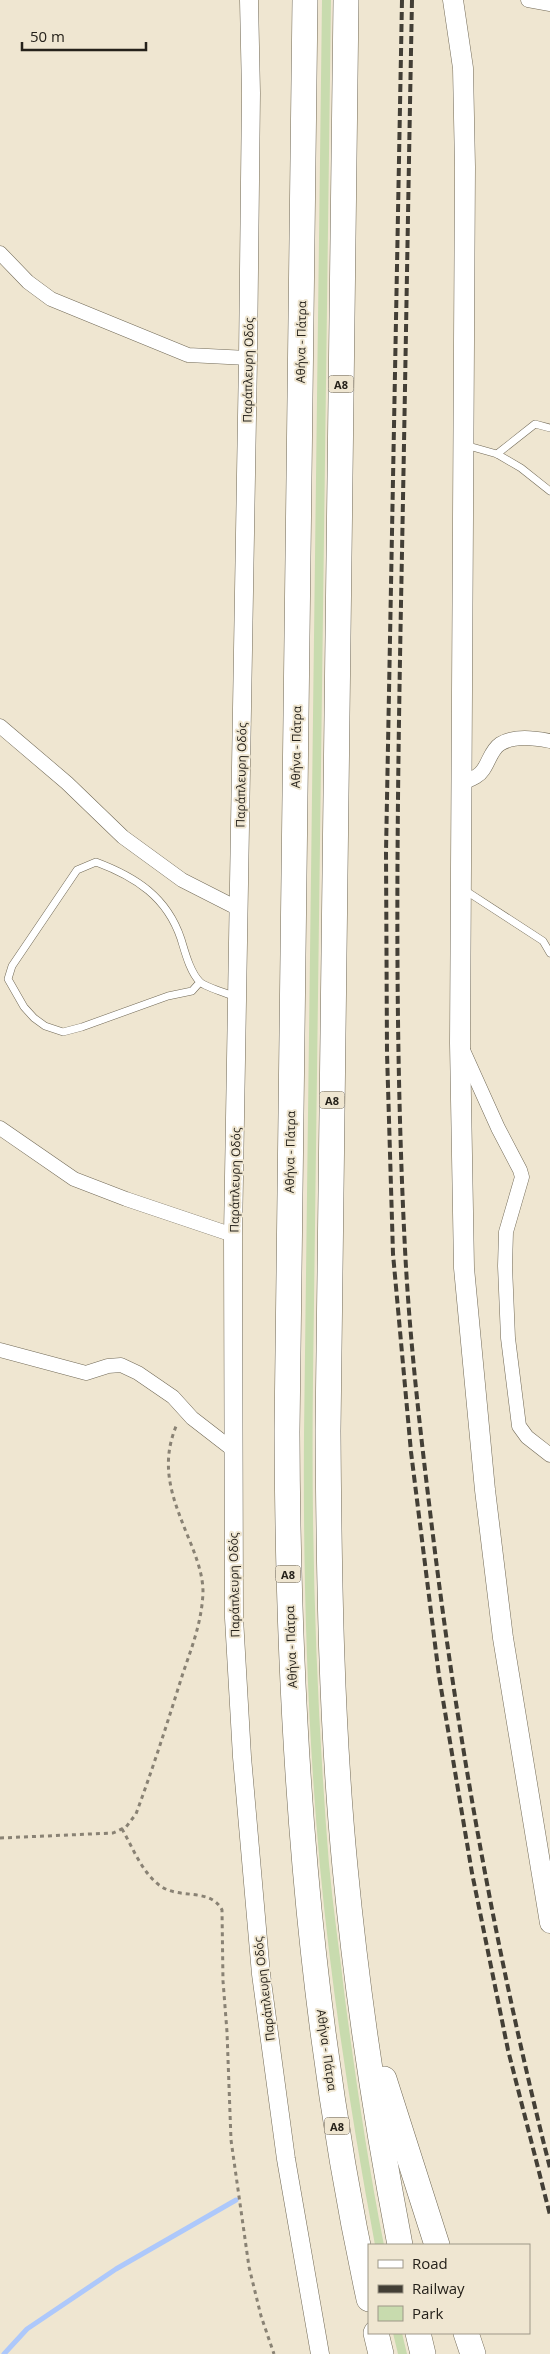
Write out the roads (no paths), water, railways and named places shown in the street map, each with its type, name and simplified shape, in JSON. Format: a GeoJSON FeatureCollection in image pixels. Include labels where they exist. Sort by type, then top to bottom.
{"type":"FeatureCollection","features":[{"type":"Feature","properties":{"kind":"highway","name":"Αθήνα - Πάτρα"},"geometry":{"type":"LineString","coordinates":[[305,0],[287,1432],[289,1606],[295,1747],[304,1870],[339,2139],[368,2294]]}},
{"type":"Feature","properties":{"kind":"highway","name":"Α8"},"geometry":{"type":"LineString","coordinates":[[346,0],[328,1528],[338,1784],[345,1866],[382,2150],[400,2244]]}},
{"type":"Feature","properties":{"kind":"highway"},"geometry":{"type":"LineString","coordinates":[[363,2012],[437,2244]]}},
{"type":"Feature","properties":{"kind":"highway"},"geometry":{"type":"LineString","coordinates":[[376,2334],[381,2354]]}},
{"type":"Feature","properties":{"kind":"highway"},"geometry":{"type":"LineString","coordinates":[[418,2334],[424,2354]]}},
{"type":"Feature","properties":{"kind":"highway"},"geometry":{"type":"LineString","coordinates":[[466,2334],[473,2354]]}},
{"type":"Feature","properties":{"kind":"main road"},"geometry":{"type":"LineString","coordinates":[[453,0],[463,68],[464,99],[460,784],[460,1043],[464,1268],[485,1490],[506,1667],[550,1923]]}},
{"type":"Feature","properties":{"kind":"street","name":"Παράπλευρη Οδός"},"geometry":{"type":"LineString","coordinates":[[249,0],[251,103],[248,358],[239,998],[233,1235],[232,1449],[234,1618],[261,1974],[285,2150],[320,2354]]}},
{"type":"Feature","properties":{"kind":"street"},"geometry":{"type":"LineString","coordinates":[[528,0],[550,4]]}},
{"type":"Feature","properties":{"kind":"street"},"geometry":{"type":"LineString","coordinates":[[0,253],[28,282],[51,299],[188,355],[248,358]]}},
{"type":"Feature","properties":{"kind":"street"},"geometry":{"type":"LineString","coordinates":[[0,726],[67,783],[123,838],[182,880],[239,908]]}},
{"type":"Feature","properties":{"kind":"street"},"geometry":{"type":"LineString","coordinates":[[460,784],[476,777],[483,770],[499,744],[514,739],[532,738],[550,741]]}},
{"type":"Feature","properties":{"kind":"street"},"geometry":{"type":"LineString","coordinates":[[460,1043],[522,1177],[506,1232],[505,1266],[508,1338],[519,1426],[527,1437],[550,1455]]}},
{"type":"Feature","properties":{"kind":"street"},"geometry":{"type":"LineString","coordinates":[[0,1128],[74,1178],[126,1199],[233,1235]]}},
{"type":"Feature","properties":{"kind":"street"},"geometry":{"type":"LineString","coordinates":[[0,1350],[86,1373],[108,1366],[121,1365],[138,1373],[173,1397],[185,1410],[232,1449]]}},
{"type":"Feature","properties":{"kind":"lane"},"geometry":{"type":"LineString","coordinates":[[497,454],[535,424],[550,428]]}},
{"type":"Feature","properties":{"kind":"lane"},"geometry":{"type":"LineString","coordinates":[[462,444],[497,454],[521,468],[550,491]]}},
{"type":"Feature","properties":{"kind":"lane"},"geometry":{"type":"LineString","coordinates":[[200,982],[192,991],[168,996],[63,1032],[44,1026],[34,1018],[24,1007],[8,979],[12,966],[77,870],[96,862],[118,870],[157,896],[176,924],[188,961],[200,982],[239,998]]}},
{"type":"Feature","properties":{"kind":"lane"},"geometry":{"type":"LineString","coordinates":[[460,888],[544,941],[550,954]]}},
{"type":"Feature","properties":{"kind":"waterway"},"geometry":{"type":"LineString","coordinates":[[4,2354],[27,2329],[116,2269],[236,2200]]}},
{"type":"Feature","properties":{"kind":"railway"},"geometry":{"type":"LineString","coordinates":[[402,0],[386,852],[387,1053],[393,1254],[411,1452],[439,1676],[472,1873],[508,2050],[550,2215]]}},
{"type":"Feature","properties":{"kind":"railway"},"geometry":{"type":"LineString","coordinates":[[412,0],[398,845],[399,1088],[407,1286],[417,1397],[434,1544],[468,1780],[497,1936],[550,2168]]}}]}
